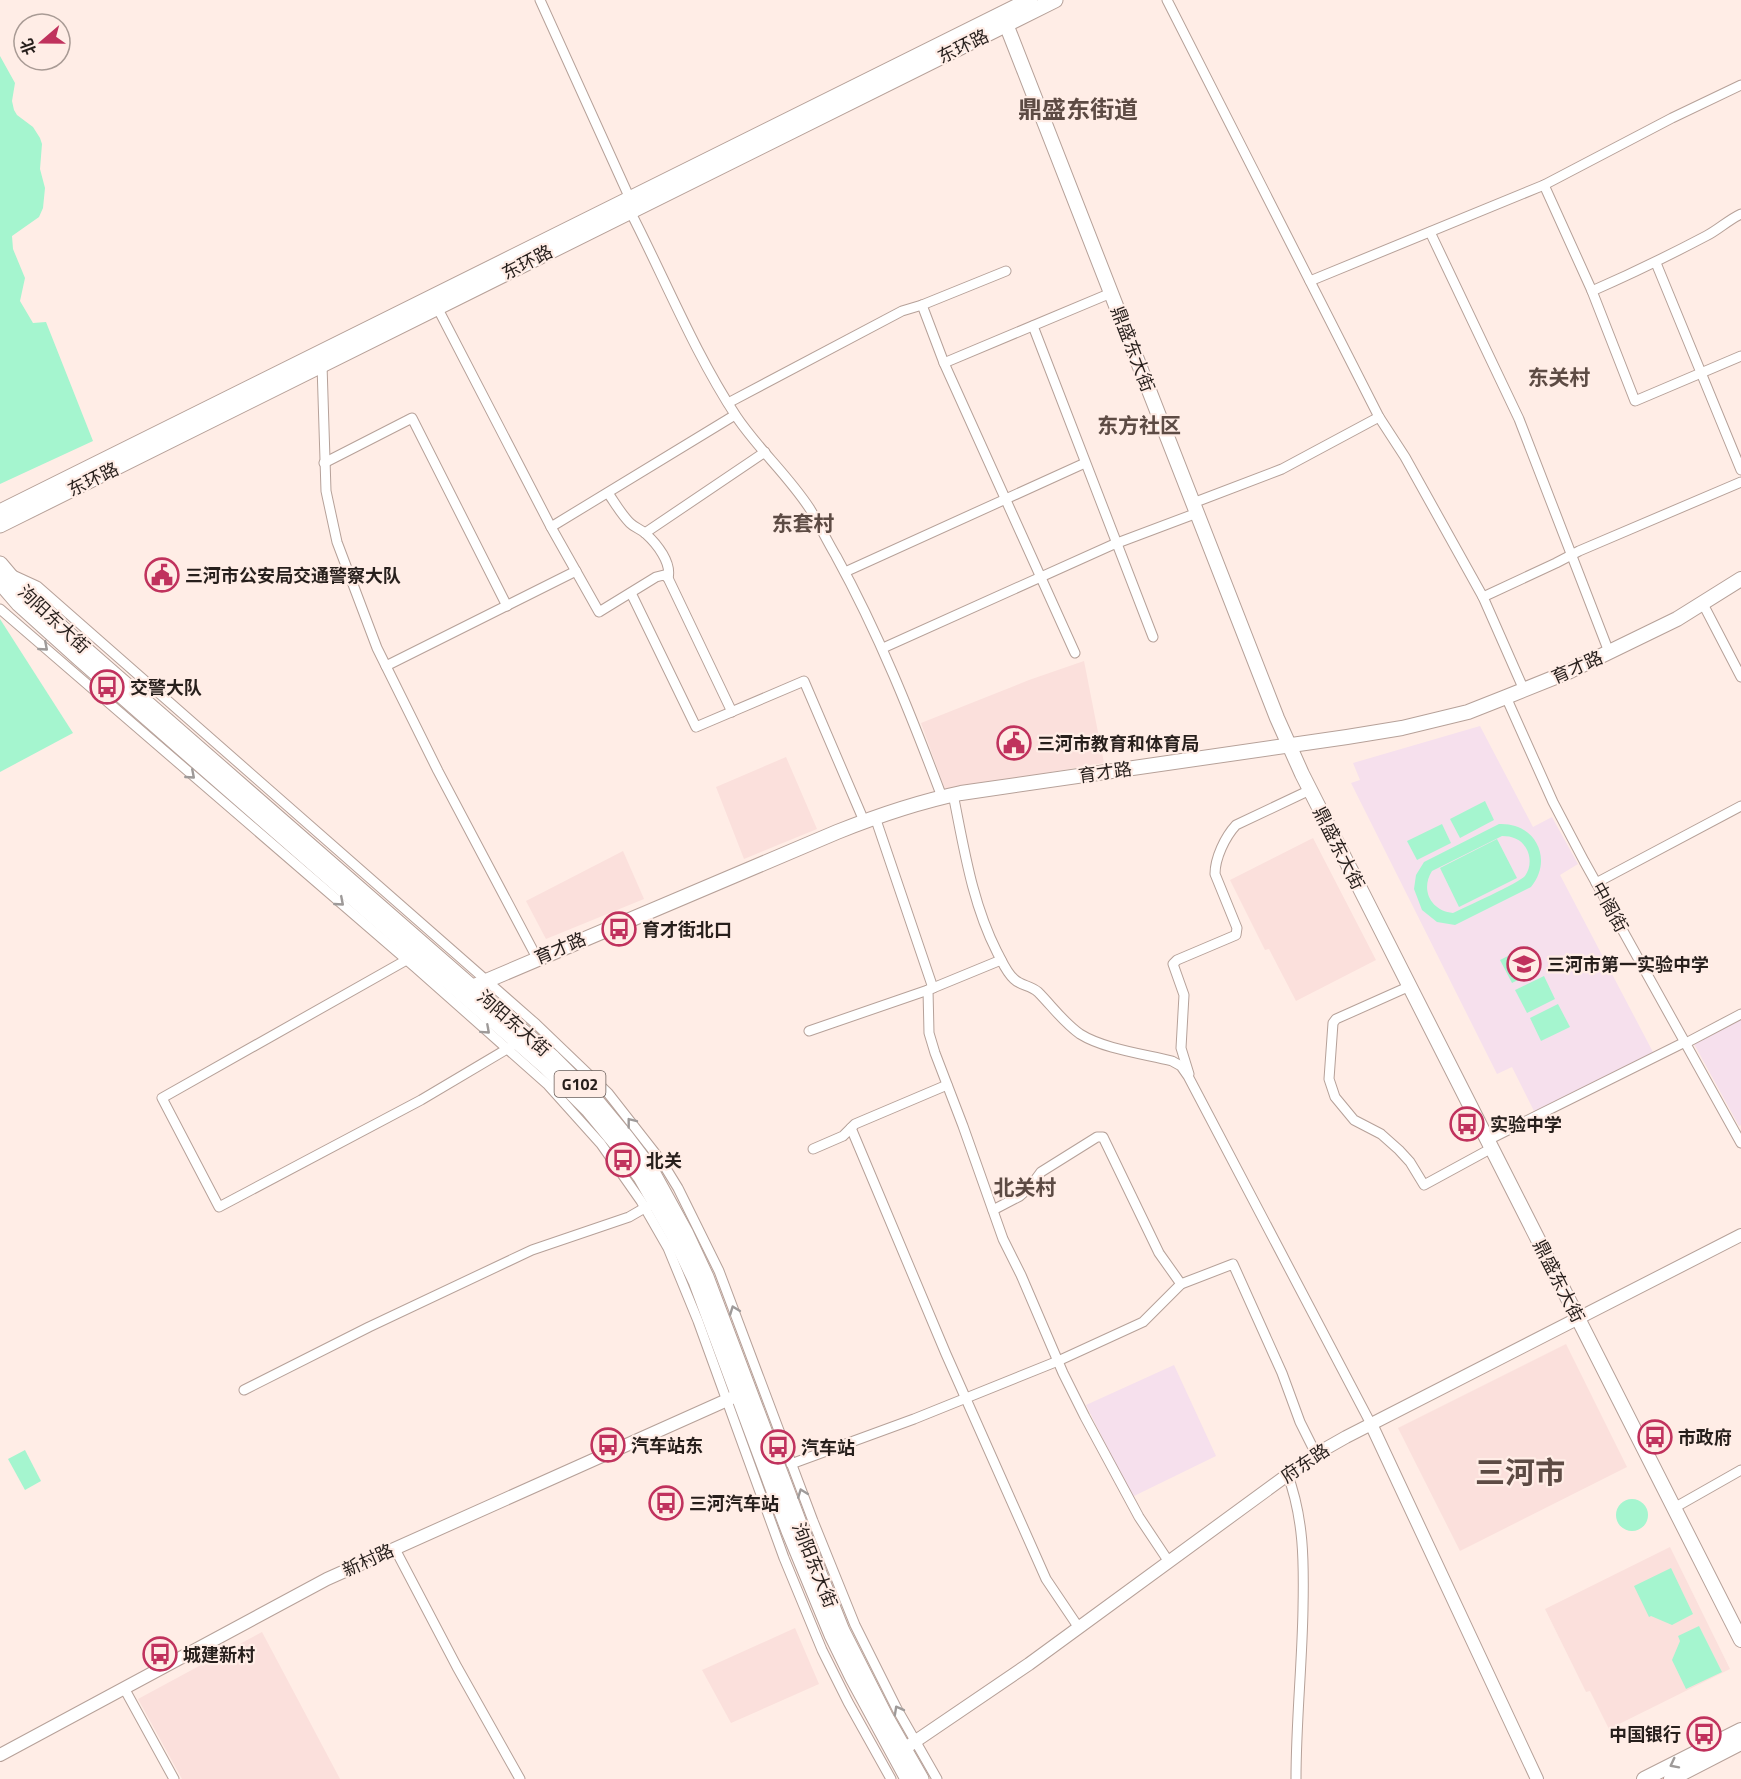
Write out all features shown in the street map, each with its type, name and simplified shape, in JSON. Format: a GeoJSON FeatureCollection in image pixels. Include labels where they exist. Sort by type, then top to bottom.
{"type":"FeatureCollection","features":[{"type":"Feature","properties":{"kind":"main road","name":"东环路"},"geometry":{"type":"LineString","coordinates":[[0,525],[437,307],[1030,0]]}},
{"type":"Feature","properties":{"kind":"main road","name":"东环路"},"geometry":{"type":"LineString","coordinates":[[0,512],[1055,0]]}},
{"type":"Feature","properties":{"kind":"main road","name":"鼎盛东大街"},"geometry":{"type":"LineString","coordinates":[[1006,24],[1289,746],[1741,1640]]}},
{"type":"Feature","properties":{"kind":"main road","name":"泃阳东大街"},"geometry":{"type":"LineString","coordinates":[[2,572],[19,604],[412,957],[589,1110],[641,1177],[651,1204],[696,1281],[789,1531],[832,1635],[900,1778]]}},
{"type":"Feature","properties":{"kind":"main road","name":"泃阳东大街"},"geometry":{"type":"LineString","coordinates":[[2,572],[87,651],[479,984],[582,1087],[612,1120],[651,1170],[697,1256],[738,1395],[796,1517],[842,1631],[910,1745],[921,1779]]}},
{"type":"Feature","properties":{"kind":"main road","name":"育才路"},"geometry":{"type":"LineString","coordinates":[[479,984],[870,819],[947,796],[1402,728],[1468,712],[1524,690],[1677,620],[1741,579]]}},
{"type":"Feature","properties":{"kind":"main road"},"geometry":{"type":"LineString","coordinates":[[1644,1779],[1741,1730]]}},
{"type":"Feature","properties":{"kind":"main road"},"geometry":{"type":"LineString","coordinates":[[1671,1779],[1741,1743]]}},
{"type":"Feature","properties":{"kind":"street"},"geometry":{"type":"LineString","coordinates":[[540,0],[697,348],[735,415],[809,508],[883,648],[947,796],[977,905],[1001,960],[1014,979],[1037,992],[1065,1022],[1081,1034],[1097,1042],[1172,1061],[1181,1066],[1188,1076],[1371,1424],[1537,1779]]}},
{"type":"Feature","properties":{"kind":"street"},"geometry":{"type":"LineString","coordinates":[[1167,0],[1379,417],[1405,457],[1483,597],[1524,690]]}},
{"type":"Feature","properties":{"kind":"street"},"geometry":{"type":"LineString","coordinates":[[1310,281],[1544,185],[1672,118],[1741,85]]}},
{"type":"Feature","properties":{"kind":"street"},"geometry":{"type":"LineString","coordinates":[[1544,185],[1592,291],[1635,401],[1741,356]]}},
{"type":"Feature","properties":{"kind":"street"},"geometry":{"type":"LineString","coordinates":[[1592,291],[1656,263],[1719,229],[1730,219],[1741,214]]}},
{"type":"Feature","properties":{"kind":"street"},"geometry":{"type":"LineString","coordinates":[[1430,232],[1519,419],[1608,652]]}},
{"type":"Feature","properties":{"kind":"street"},"geometry":{"type":"LineString","coordinates":[[1656,263],[1741,470]]}},
{"type":"Feature","properties":{"kind":"street"},"geometry":{"type":"LineString","coordinates":[[728,403],[902,311],[1006,271]]}},
{"type":"Feature","properties":{"kind":"street"},"geometry":{"type":"LineString","coordinates":[[944,363],[1111,293]]}},
{"type":"Feature","properties":{"kind":"street"},"geometry":{"type":"LineString","coordinates":[[922,305],[944,363],[1075,652]]}},
{"type":"Feature","properties":{"kind":"street"},"geometry":{"type":"LineString","coordinates":[[437,307],[551,527],[599,612],[656,578],[663,575],[668,578]]}},
{"type":"Feature","properties":{"kind":"street"},"geometry":{"type":"LineString","coordinates":[[1033,326],[1153,637]]}},
{"type":"Feature","properties":{"kind":"street"},"geometry":{"type":"LineString","coordinates":[[322,364],[324,463],[330,515],[337,542],[377,648],[438,771],[537,958]]}},
{"type":"Feature","properties":{"kind":"street"},"geometry":{"type":"LineString","coordinates":[[551,527],[735,415]]}},
{"type":"Feature","properties":{"kind":"street"},"geometry":{"type":"LineString","coordinates":[[883,648],[1282,469],[1379,417]]}},
{"type":"Feature","properties":{"kind":"street"},"geometry":{"type":"LineString","coordinates":[[324,463],[412,418],[507,606]]}},
{"type":"Feature","properties":{"kind":"street"},"geometry":{"type":"LineString","coordinates":[[645,533],[765,452]]}},
{"type":"Feature","properties":{"kind":"street"},"geometry":{"type":"LineString","coordinates":[[844,572],[1085,463]]}},
{"type":"Feature","properties":{"kind":"street"},"geometry":{"type":"LineString","coordinates":[[1483,597],[1572,555],[1741,482]]}},
{"type":"Feature","properties":{"kind":"street"},"geometry":{"type":"LineString","coordinates":[[608,493],[627,520],[645,533],[665,558],[669,569],[668,578],[732,712]]}},
{"type":"Feature","properties":{"kind":"street"},"geometry":{"type":"LineString","coordinates":[[386,666],[576,571]]}},
{"type":"Feature","properties":{"kind":"street"},"geometry":{"type":"LineString","coordinates":[[631,593],[696,727],[804,681],[870,819],[931,989],[929,1033],[1003,1239],[1058,1361],[1139,1517],[1169,1562]]}},
{"type":"Feature","properties":{"kind":"street"},"geometry":{"type":"LineString","coordinates":[[1703,604],[1741,677]]}},
{"type":"Feature","properties":{"kind":"street"},"geometry":{"type":"LineString","coordinates":[[0,609],[412,957],[162,1098],[219,1207],[421,1100],[513,1046]]}},
{"type":"Feature","properties":{"kind":"street","name":"中阁街"},"geometry":{"type":"LineString","coordinates":[[1506,697],[1553,802],[1741,1143]]}},
{"type":"Feature","properties":{"kind":"street"},"geometry":{"type":"LineString","coordinates":[[1188,1076],[1181,1048],[1184,995],[1173,964],[1177,960],[1236,936],[1237,928],[1215,874],[1215,868],[1227,836],[1236,825],[1310,790]]}},
{"type":"Feature","properties":{"kind":"street"},"geometry":{"type":"LineString","coordinates":[[1596,883],[1741,806]]}},
{"type":"Feature","properties":{"kind":"street"},"geometry":{"type":"LineString","coordinates":[[809,1031],[931,989],[1001,960]]}},
{"type":"Feature","properties":{"kind":"street"},"geometry":{"type":"LineString","coordinates":[[479,984],[585,1069],[623,1111],[662,1162],[678,1188],[715,1261],[791,1464],[855,1625],[910,1745],[937,1779]]}},
{"type":"Feature","properties":{"kind":"street"},"geometry":{"type":"LineString","coordinates":[[1410,986],[1336,1019],[1333,1023],[1329,1079],[1335,1097],[1354,1120],[1381,1134],[1399,1150],[1410,1162],[1424,1185],[1490,1144],[1741,1014]]}},
{"type":"Feature","properties":{"kind":"street"},"geometry":{"type":"LineString","coordinates":[[813,1149],[843,1136],[855,1124],[947,1085]]}},
{"type":"Feature","properties":{"kind":"street"},"geometry":{"type":"LineString","coordinates":[[851,1128],[966,1399],[1046,1579],[1079,1628]]}},
{"type":"Feature","properties":{"kind":"street"},"geometry":{"type":"LineString","coordinates":[[993,1210],[1024,1193],[1041,1172],[1097,1137],[1103,1137],[1159,1253],[1181,1284]]}},
{"type":"Feature","properties":{"kind":"street"},"geometry":{"type":"LineString","coordinates":[[244,1390],[369,1327],[532,1250],[618,1221],[651,1204]]}},
{"type":"Feature","properties":{"kind":"street","name":"府东路"},"geometry":{"type":"LineString","coordinates":[[910,1745],[1079,1628],[1287,1473],[1316,1454],[1741,1235]]}},
{"type":"Feature","properties":{"kind":"street"},"geometry":{"type":"LineString","coordinates":[[791,1464],[966,1399],[1058,1361],[1143,1322],[1181,1284],[1233,1264],[1282,1373],[1300,1422],[1316,1454]]}},
{"type":"Feature","properties":{"kind":"street","name":"新村路"},"geometry":{"type":"LineString","coordinates":[[0,1755],[327,1579],[738,1395]]}},
{"type":"Feature","properties":{"kind":"street"},"geometry":{"type":"LineString","coordinates":[[1674,1508],[1741,1470]]}},
{"type":"Feature","properties":{"kind":"street"},"geometry":{"type":"LineString","coordinates":[[1287,1473],[1295,1494],[1302,1526],[1304,1563],[1296,1779]]}},
{"type":"Feature","properties":{"kind":"street"},"geometry":{"type":"LineString","coordinates":[[395,1549],[520,1779]]}},
{"type":"Feature","properties":{"kind":"street"},"geometry":{"type":"LineString","coordinates":[[124,1688],[174,1779]]}},
{"type":"Feature","properties":{"kind":"shaded area","name":"三河市教育和体育局"},"geometry":{"type":"Polygon","coordinates":[[[1084,661],[1104,763],[945,790],[921,723],[1084,661]]]}},
{"type":"Feature","properties":{"kind":"shaded area","name":"三河市第一实验中学"},"geometry":{"type":"Polygon","coordinates":[[[1480,726],[1533,827],[1552,817],[1578,864],[1560,875],[1654,1054],[1535,1113],[1512,1067],[1497,1074],[1351,783],[1360,780],[1353,763],[1480,726]]]}},
{"type":"Feature","properties":{"kind":"shaded area"},"geometry":{"type":"Polygon","coordinates":[[[786,757],[817,829],[744,859],[716,787],[786,757]]]}},
{"type":"Feature","properties":{"kind":"shaded area"},"geometry":{"type":"Polygon","coordinates":[[[1313,838],[1376,960],[1296,1001],[1269,949],[1265,950],[1230,880],[1313,838]]]}},
{"type":"Feature","properties":{"kind":"shaded area"},"geometry":{"type":"Polygon","coordinates":[[[623,851],[644,899],[546,939],[526,901],[623,851]]]}},
{"type":"Feature","properties":{"kind":"shaded area"},"geometry":{"type":"Polygon","coordinates":[[[1741,1019],[1741,1125],[1739,1126],[1694,1044],[1741,1019]]]}},
{"type":"Feature","properties":{"kind":"shaded area"},"geometry":{"type":"Polygon","coordinates":[[[1566,1344],[1627,1467],[1460,1551],[1398,1428],[1566,1344]]]}},
{"type":"Feature","properties":{"kind":"shaded area"},"geometry":{"type":"Polygon","coordinates":[[[1174,1365],[1216,1456],[1132,1497],[1086,1405],[1174,1365]]]}},
{"type":"Feature","properties":{"kind":"shaded area"},"geometry":{"type":"Polygon","coordinates":[[[1670,1547],[1730,1669],[1609,1729],[1590,1691],[1586,1692],[1545,1609],[1670,1547]]]}},
{"type":"Feature","properties":{"kind":"shaded area"},"geometry":{"type":"Polygon","coordinates":[[[795,1628],[819,1684],[731,1723],[702,1670],[795,1628]]]}},
{"type":"Feature","properties":{"kind":"shaded area"},"geometry":{"type":"Polygon","coordinates":[[[262,1632],[340,1779],[182,1779],[138,1699],[262,1632]]]}},
{"type":"Feature","properties":{"kind":"green space"},"geometry":{"type":"Polygon","coordinates":[[[0,56],[15,83],[12,101],[14,110],[33,127],[42,144],[40,169],[45,188],[43,208],[39,217],[12,236],[13,249],[25,278],[20,301],[33,323],[46,322],[93,441],[0,484],[0,56]]]}},
{"type":"Feature","properties":{"kind":"green space"},"geometry":{"type":"Polygon","coordinates":[[[0,619],[73,733],[0,772],[0,619]]]}},
{"type":"Feature","properties":{"kind":"green space"},"geometry":{"type":"Polygon","coordinates":[[[1485,801],[1494,820],[1460,838],[1450,819],[1485,801]]]}},
{"type":"Feature","properties":{"kind":"green space"},"geometry":{"type":"Polygon","coordinates":[[[1442,824],[1451,843],[1417,860],[1407,841],[1442,824]]]}},
{"type":"Feature","properties":{"kind":"green space"},"geometry":{"type":"Polygon","coordinates":[[[1499,824],[1512,825],[1531,836],[1537,844],[1541,865],[1538,876],[1531,887],[1455,925],[1437,922],[1422,910],[1414,889],[1416,875],[1424,862],[1499,824]],[[1502,836],[1432,871],[1427,885],[1434,904],[1453,913],[1525,876],[1529,866],[1528,851],[1519,840],[1502,836]]]}},
{"type":"Feature","properties":{"kind":"green space"},"geometry":{"type":"Polygon","coordinates":[[[1497,839],[1517,878],[1459,907],[1440,868],[1497,839]]]}},
{"type":"Feature","properties":{"kind":"green space"},"geometry":{"type":"Polygon","coordinates":[[[1528,946],[1540,969],[1512,983],[1500,960],[1528,946]]]}},
{"type":"Feature","properties":{"kind":"green space"},"geometry":{"type":"Polygon","coordinates":[[[1544,976],[1555,999],[1527,1013],[1515,990],[1544,976]]]}},
{"type":"Feature","properties":{"kind":"green space"},"geometry":{"type":"Polygon","coordinates":[[[1558,1004],[1570,1027],[1541,1041],[1530,1018],[1558,1004]]]}},
{"type":"Feature","properties":{"kind":"green space"},"geometry":{"type":"Polygon","coordinates":[[[25,1450],[41,1481],[25,1490],[8,1459],[25,1450]]]}},
{"type":"Feature","properties":{"kind":"green space"},"geometry":{"type":"Polygon","coordinates":[[[1632,1499],[1644,1503],[1648,1515],[1644,1527],[1632,1531],[1620,1527],[1616,1515],[1620,1503],[1632,1499]]]}},
{"type":"Feature","properties":{"kind":"green space"},"geometry":{"type":"Polygon","coordinates":[[[1671,1568],[1693,1614],[1672,1625],[1649,1617],[1634,1586],[1671,1568]]]}},
{"type":"Feature","properties":{"kind":"green space"},"geometry":{"type":"Polygon","coordinates":[[[1699,1626],[1722,1672],[1686,1689],[1672,1660],[1680,1641],[1678,1636],[1699,1626]]]}},
{"type":"Feature","properties":{"kind":"place","name":"三河市公安局交通警察大队"},"geometry":{"type":"Point","coordinates":[162,575]}},
{"type":"Feature","properties":{"kind":"place","name":"交警大队"},"geometry":{"type":"Point","coordinates":[107,687]}},
{"type":"Feature","properties":{"kind":"place","name":"三河市教育和体育局"},"geometry":{"type":"Point","coordinates":[1014,743]}},
{"type":"Feature","properties":{"kind":"place","name":"育才街北口"},"geometry":{"type":"Point","coordinates":[619,929]}},
{"type":"Feature","properties":{"kind":"place","name":"三河市第一实验中学"},"geometry":{"type":"Point","coordinates":[1524,964]}},
{"type":"Feature","properties":{"kind":"place","name":"实验中学"},"geometry":{"type":"Point","coordinates":[1467,1124]}},
{"type":"Feature","properties":{"kind":"place","name":"北关"},"geometry":{"type":"Point","coordinates":[623,1160]}},
{"type":"Feature","properties":{"kind":"place","name":"市政府"},"geometry":{"type":"Point","coordinates":[1655,1437]}},
{"type":"Feature","properties":{"kind":"place","name":"汽车站东"},"geometry":{"type":"Point","coordinates":[608,1445]}},
{"type":"Feature","properties":{"kind":"place","name":"汽车站"},"geometry":{"type":"Point","coordinates":[778,1447]}},
{"type":"Feature","properties":{"kind":"place","name":"三河汽车站"},"geometry":{"type":"Point","coordinates":[666,1503]}},
{"type":"Feature","properties":{"kind":"place","name":"城建新村"},"geometry":{"type":"Point","coordinates":[160,1654]}},
{"type":"Feature","properties":{"kind":"place","name":"中国银行"},"geometry":{"type":"Point","coordinates":[1704,1734]}},
{"type":"Feature","properties":{"kind":"district","name":"鼎盛东街道"},"geometry":{"type":"Point","coordinates":[1078,109]}},
{"type":"Feature","properties":{"kind":"district","name":"东关村"},"geometry":{"type":"Point","coordinates":[1559,377]}},
{"type":"Feature","properties":{"kind":"district","name":"东方社区"},"geometry":{"type":"Point","coordinates":[1139,425]}},
{"type":"Feature","properties":{"kind":"district","name":"东套村"},"geometry":{"type":"Point","coordinates":[803,523]}},
{"type":"Feature","properties":{"kind":"district","name":"北关村"},"geometry":{"type":"Point","coordinates":[1025,1187]}},
{"type":"Feature","properties":{"kind":"district","name":"三河市"},"geometry":{"type":"Point","coordinates":[1520,1472]}}]}
